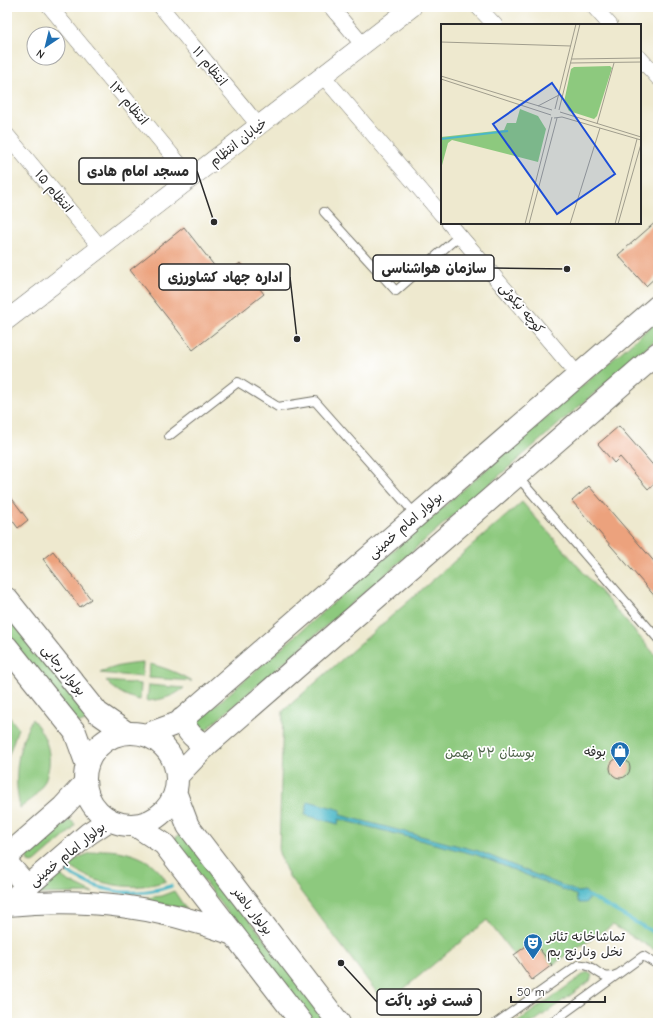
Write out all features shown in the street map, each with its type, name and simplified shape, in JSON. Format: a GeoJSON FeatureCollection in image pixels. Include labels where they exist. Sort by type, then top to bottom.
{"type":"FeatureCollection","features":[{"type":"Feature","properties":{"kind":"main road","name":"بولوار امام خمینی"},"geometry":{"type":"LineString","coordinates":[[136,734],[178,723],[658,306]]}},
{"type":"Feature","properties":{"kind":"main road"},"geometry":{"type":"LineString","coordinates":[[7,647],[75,732],[86,774],[87,792],[95,808],[109,820],[122,824],[144,824],[160,815],[170,806],[177,784],[207,745],[658,353]]}},
{"type":"Feature","properties":{"kind":"main road","name":"بولوار رجایی"},"geometry":{"type":"LineString","coordinates":[[7,599],[98,713],[136,734]]}},
{"type":"Feature","properties":{"kind":"main road"},"geometry":{"type":"LineString","coordinates":[[182,719],[187,731],[192,736],[207,745]]}},
{"type":"Feature","properties":{"kind":"main road"},"geometry":{"type":"LineString","coordinates":[[7,856],[63,807],[86,774],[96,749],[110,738],[136,734],[161,744],[168,750],[173,758],[177,784]]}},
{"type":"Feature","properties":{"kind":"main road","name":"بولوار باهنر"},"geometry":{"type":"LineString","coordinates":[[177,784],[188,826],[339,1023]]}},
{"type":"Feature","properties":{"kind":"main road","name":"بولوار امام خمینی"},"geometry":{"type":"LineString","coordinates":[[7,905],[88,834],[109,820]]}},
{"type":"Feature","properties":{"kind":"main road"},"geometry":{"type":"LineString","coordinates":[[135,825],[164,844],[302,1023]]}},
{"type":"Feature","properties":{"kind":"main road"},"geometry":{"type":"LineString","coordinates":[[7,863],[27,886]]}},
{"type":"Feature","properties":{"kind":"main road"},"geometry":{"type":"LineString","coordinates":[[7,905],[82,902],[128,906],[184,917],[233,934]]}},
{"type":"Feature","properties":{"kind":"street","name":"انتظام ۱۳"},"geometry":{"type":"LineString","coordinates":[[50,7],[191,178]]}},
{"type":"Feature","properties":{"kind":"street","name":"انتظام ۱۱"},"geometry":{"type":"LineString","coordinates":[[161,7],[259,126]]}},
{"type":"Feature","properties":{"kind":"street"},"geometry":{"type":"LineString","coordinates":[[331,7],[363,45]]}},
{"type":"Feature","properties":{"kind":"street","name":"خیابان انتظام"},"geometry":{"type":"LineString","coordinates":[[7,320],[412,7]]}},
{"type":"Feature","properties":{"kind":"street"},"geometry":{"type":"LineString","coordinates":[[478,7],[494,24]]}},
{"type":"Feature","properties":{"kind":"street"},"geometry":{"type":"LineString","coordinates":[[594,7],[609,24]]}},
{"type":"Feature","properties":{"kind":"street"},"geometry":{"type":"LineString","coordinates":[[641,59],[658,78]]}},
{"type":"Feature","properties":{"kind":"street"},"geometry":{"type":"LineString","coordinates":[[323,76],[441,214]]}},
{"type":"Feature","properties":{"kind":"street","name":"انتظام ۱۵"},"geometry":{"type":"LineString","coordinates":[[7,135],[101,248]]}},
{"type":"Feature","properties":{"kind":"street","name":"کوچه نیکوئی"},"geometry":{"type":"LineString","coordinates":[[450,224],[578,375]]}},
{"type":"Feature","properties":{"kind":"lane"},"geometry":{"type":"LineString","coordinates":[[324,212],[396,291],[460,235]]}},
{"type":"Feature","properties":{"kind":"lane"},"geometry":{"type":"LineString","coordinates":[[169,436],[238,382],[278,407],[315,401],[416,515]]}},
{"type":"Feature","properties":{"kind":"lane"},"geometry":{"type":"LineString","coordinates":[[516,476],[658,638]]}},
{"type":"Feature","properties":{"kind":"lane"},"geometry":{"type":"LineString","coordinates":[[551,1023],[644,956],[658,965]]}},
{"type":"Feature","properties":{"kind":"lane"},"geometry":{"type":"LineString","coordinates":[[496,1023],[574,967],[583,964],[592,967],[604,977],[609,978],[618,974]]}},
{"type":"Feature","properties":{"kind":"lane"},"geometry":{"type":"LineString","coordinates":[[592,993],[598,985],[598,975],[596,971]]}},
{"type":"Feature","properties":{"kind":"green space"},"geometry":{"type":"Polygon","coordinates":[[[658,320],[658,338],[200,735],[192,726],[658,320]]]}},
{"type":"Feature","properties":{"kind":"green space","name":"بوستان ۲۲ بهمن"},"geometry":{"type":"Polygon","coordinates":[[[522,502],[658,658],[658,952],[613,925],[552,965],[533,941],[514,955],[487,920],[383,1006],[379,1000],[381,998],[288,875],[279,853],[283,711],[522,502]]]}},
{"type":"Feature","properties":{"kind":"green space"},"geometry":{"type":"Polygon","coordinates":[[[7,611],[88,716],[85,721],[80,723],[75,720],[7,635],[7,611]]]}},
{"type":"Feature","properties":{"kind":"green space"},"geometry":{"type":"Polygon","coordinates":[[[143,663],[142,677],[100,673],[121,666],[143,663]]]}},
{"type":"Feature","properties":{"kind":"green space"},"geometry":{"type":"Polygon","coordinates":[[[150,664],[172,671],[192,681],[149,678],[150,664]]]}},
{"type":"Feature","properties":{"kind":"green space"},"geometry":{"type":"Polygon","coordinates":[[[106,681],[141,684],[140,700],[122,693],[106,681]]]}},
{"type":"Feature","properties":{"kind":"green space"},"geometry":{"type":"Polygon","coordinates":[[[149,685],[184,688],[167,698],[147,701],[149,685]]]}},
{"type":"Feature","properties":{"kind":"green space"},"geometry":{"type":"Polygon","coordinates":[[[7,714],[18,728],[7,760],[7,714]]]}},
{"type":"Feature","properties":{"kind":"green space"},"geometry":{"type":"Polygon","coordinates":[[[32,719],[41,731],[46,742],[49,755],[49,766],[46,778],[40,789],[20,808],[17,785],[18,762],[23,741],[32,719]]]}},
{"type":"Feature","properties":{"kind":"green space"},"geometry":{"type":"Polygon","coordinates":[[[70,820],[75,824],[73,829],[35,862],[28,862],[27,858],[29,854],[70,820]]]}},
{"type":"Feature","properties":{"kind":"green space"},"geometry":{"type":"Polygon","coordinates":[[[183,835],[330,1023],[311,1023],[174,841],[177,836],[183,835]]]}},
{"type":"Feature","properties":{"kind":"green space"},"geometry":{"type":"Polygon","coordinates":[[[103,850],[112,850],[139,857],[154,866],[166,881],[141,886],[115,885],[90,878],[68,865],[80,857],[103,850]]]}},
{"type":"Feature","properties":{"kind":"green space"},"geometry":{"type":"Polygon","coordinates":[[[59,874],[68,881],[93,893],[37,894],[59,874]]]}},
{"type":"Feature","properties":{"kind":"green space"},"geometry":{"type":"Polygon","coordinates":[[[174,891],[186,909],[139,899],[161,896],[174,891]]]}},
{"type":"Feature","properties":{"kind":"green space"},"geometry":{"type":"Polygon","coordinates":[[[587,972],[592,975],[590,981],[532,1023],[516,1023],[587,972]]]}},
{"type":"Feature","properties":{"kind":"water"},"geometry":{"type":"Polygon","coordinates":[[[308,801],[341,810],[340,815],[478,851],[578,892],[585,891],[589,895],[589,900],[585,903],[579,903],[576,895],[477,855],[339,819],[338,824],[305,815],[308,801]]]}},
{"type":"Feature","properties":{"kind":"building"},"geometry":{"type":"Polygon","coordinates":[[[658,220],[658,275],[646,286],[618,255],[658,220]]]}},
{"type":"Feature","properties":{"kind":"building"},"geometry":{"type":"Polygon","coordinates":[[[184,227],[223,277],[240,263],[264,294],[193,350],[130,270],[184,227]]]}},
{"type":"Feature","properties":{"kind":"building"},"geometry":{"type":"Polygon","coordinates":[[[619,426],[658,471],[658,480],[648,489],[620,457],[614,463],[598,444],[619,426]]]}},
{"type":"Feature","properties":{"kind":"building"},"geometry":{"type":"Polygon","coordinates":[[[589,486],[658,566],[658,600],[572,501],[589,486]]]}},
{"type":"Feature","properties":{"kind":"building"},"geometry":{"type":"Polygon","coordinates":[[[7,492],[28,520],[18,528],[7,513],[7,492]]]}},
{"type":"Feature","properties":{"kind":"building"},"geometry":{"type":"Polygon","coordinates":[[[53,551],[91,599],[80,607],[43,559],[53,551]]]}},
{"type":"Feature","properties":{"kind":"building","name":"بوفه"},"geometry":{"type":"Polygon","coordinates":[[[620,758],[627,761],[630,768],[627,775],[620,778],[613,775],[610,768],[613,761],[620,758]]]}},
{"type":"Feature","properties":{"kind":"building","name":"تماشاخانه تئاتر نخل ونارنج بم"},"geometry":{"type":"Polygon","coordinates":[[[533,941],[552,965],[532,980],[514,955],[533,941]]]}},
{"type":"Feature","properties":{"kind":"waterway"},"geometry":{"type":"LineString","coordinates":[[62,868],[87,883],[114,891],[142,892],[171,886]]}},
{"type":"Feature","properties":{"kind":"waterway"},"geometry":{"type":"LineString","coordinates":[[589,896],[658,935]]}},
{"type":"Feature","properties":{"kind":"place","name":"مسجد امام هادی"},"geometry":{"type":"Point","coordinates":[214,222]}},
{"type":"Feature","properties":{"kind":"place","name":"سازمان هواشناسی"},"geometry":{"type":"Point","coordinates":[567,269]}},
{"type":"Feature","properties":{"kind":"place","name":"اداره جهاد کشاورزی"},"geometry":{"type":"Point","coordinates":[297,339]}},
{"type":"Feature","properties":{"kind":"place","name":"بوفه"},"geometry":{"type":"Point","coordinates":[620,768]}},
{"type":"Feature","properties":{"kind":"place","name":"تماشاخانه تئاتر نخل ونارنج بم"},"geometry":{"type":"Point","coordinates":[533,960]}},
{"type":"Feature","properties":{"kind":"place","name":"فست فود باگت"},"geometry":{"type":"Point","coordinates":[341,963]}}]}
